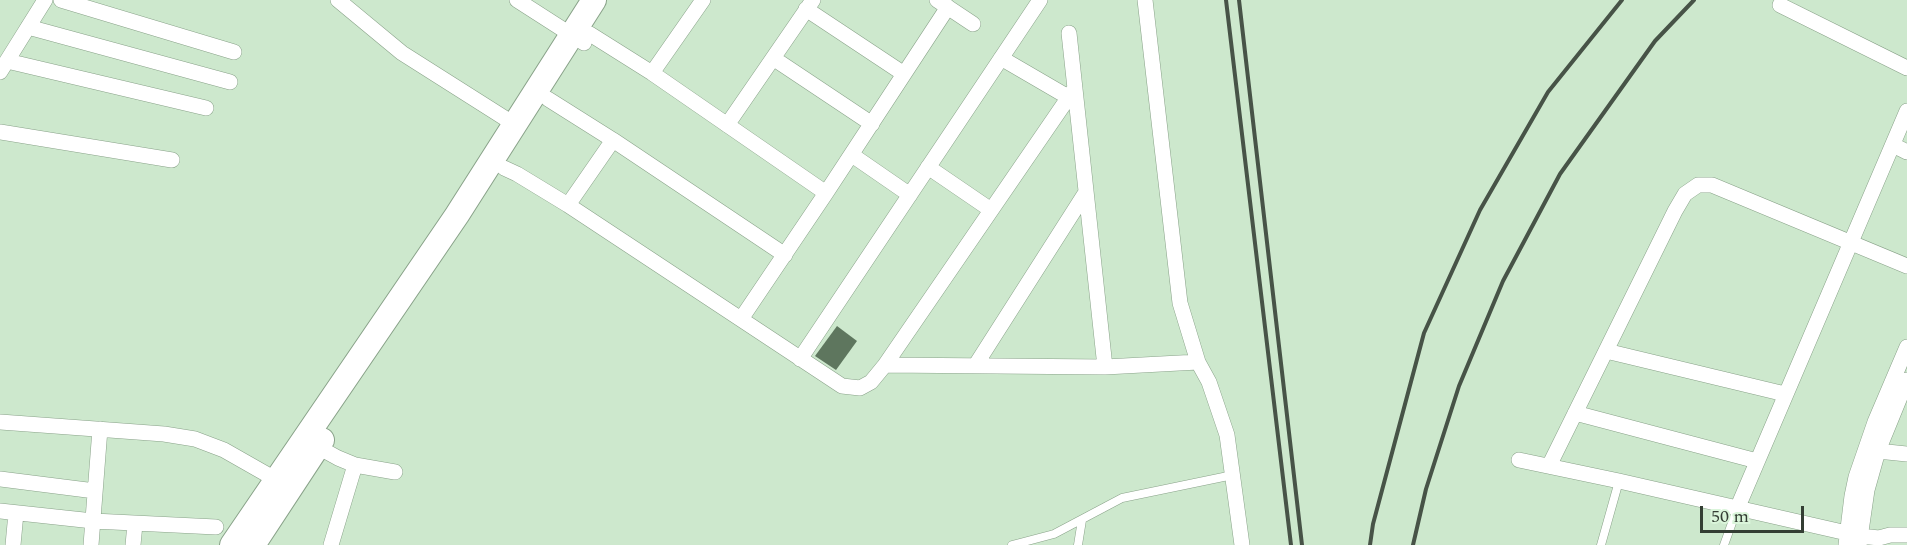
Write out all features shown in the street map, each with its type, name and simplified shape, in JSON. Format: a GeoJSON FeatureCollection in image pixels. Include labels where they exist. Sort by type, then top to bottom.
{"type":"FeatureCollection","features":[{"type":"Feature","properties":{"kind":"main road"},"geometry":{"type":"LineString","coordinates":[[253,545],[283,484],[381,339],[468,226],[548,99],[582,37],[594,0]]}},
{"type":"Feature","properties":{"kind":"main road"},"geometry":{"type":"LineString","coordinates":[[232,545],[283,484],[318,447],[381,339],[514,124],[613,0]]}},
{"type":"Feature","properties":{"kind":"street"},"geometry":{"type":"LineString","coordinates":[[45,0],[3,66],[206,108]]}},
{"type":"Feature","properties":{"kind":"street"},"geometry":{"type":"LineString","coordinates":[[61,0],[234,51]]}},
{"type":"Feature","properties":{"kind":"street"},"geometry":{"type":"LineString","coordinates":[[338,0],[402,53],[514,124]]}},
{"type":"Feature","properties":{"kind":"street"},"geometry":{"type":"LineString","coordinates":[[517,0],[652,73],[826,193]]}},
{"type":"Feature","properties":{"kind":"street"},"geometry":{"type":"LineString","coordinates":[[652,73],[703,0]]}},
{"type":"Feature","properties":{"kind":"street"},"geometry":{"type":"LineString","coordinates":[[800,359],[1040,0]]}},
{"type":"Feature","properties":{"kind":"street"},"geometry":{"type":"LineString","coordinates":[[1145,0],[1180,303],[1198,362],[1209,382],[1227,435],[1242,545]]}},
{"type":"Feature","properties":{"kind":"street"},"geometry":{"type":"LineString","coordinates":[[741,320],[904,74],[943,3],[973,24]]}},
{"type":"Feature","properties":{"kind":"street"},"geometry":{"type":"LineString","coordinates":[[727,125],[809,5],[904,74]]}},
{"type":"Feature","properties":{"kind":"street"},"geometry":{"type":"LineString","coordinates":[[1780,5],[1907,68]]}},
{"type":"Feature","properties":{"kind":"street"},"geometry":{"type":"LineString","coordinates":[[28,27],[230,82]]}},
{"type":"Feature","properties":{"kind":"street"},"geometry":{"type":"LineString","coordinates":[[1069,33],[1072,93],[1086,192],[1105,367]]}},
{"type":"Feature","properties":{"kind":"street"},"geometry":{"type":"LineString","coordinates":[[773,58],[872,124]]}},
{"type":"Feature","properties":{"kind":"street"},"geometry":{"type":"LineString","coordinates":[[1001,58],[1072,93]]}},
{"type":"Feature","properties":{"kind":"street"},"geometry":{"type":"LineString","coordinates":[[504,168],[518,174],[568,206],[842,386],[860,388],[872,382],[885,365],[1072,93]]}},
{"type":"Feature","properties":{"kind":"street"},"geometry":{"type":"LineString","coordinates":[[548,99],[784,255]]}},
{"type":"Feature","properties":{"kind":"street"},"geometry":{"type":"LineString","coordinates":[[1737,509],[1907,111]]}},
{"type":"Feature","properties":{"kind":"street"},"geometry":{"type":"LineString","coordinates":[[0,132],[172,160]]}},
{"type":"Feature","properties":{"kind":"street"},"geometry":{"type":"LineString","coordinates":[[568,206],[613,140]]}},
{"type":"Feature","properties":{"kind":"street"},"geometry":{"type":"LineString","coordinates":[[1893,145],[1907,152]]}},
{"type":"Feature","properties":{"kind":"street"},"geometry":{"type":"LineString","coordinates":[[852,155],[910,195]]}},
{"type":"Feature","properties":{"kind":"street"},"geometry":{"type":"LineString","coordinates":[[928,167],[991,210]]}},
{"type":"Feature","properties":{"kind":"street"},"geometry":{"type":"LineString","coordinates":[[1549,466],[1675,210],[1686,194],[1698,185],[1712,185],[1907,266]]}},
{"type":"Feature","properties":{"kind":"street"},"geometry":{"type":"LineString","coordinates":[[975,366],[1086,192]]}},
{"type":"Feature","properties":{"kind":"street"},"geometry":{"type":"LineString","coordinates":[[1871,450],[1875,422],[1907,347]]}},
{"type":"Feature","properties":{"kind":"street"},"geometry":{"type":"LineString","coordinates":[[1606,351],[1785,394]]}},
{"type":"Feature","properties":{"kind":"street"},"geometry":{"type":"LineString","coordinates":[[885,365],[1105,367],[1198,362]]}},
{"type":"Feature","properties":{"kind":"street"},"geometry":{"type":"LineString","coordinates":[[1853,540],[1852,496],[1871,450],[1907,380]]}},
{"type":"Feature","properties":{"kind":"street"},"geometry":{"type":"LineString","coordinates":[[1575,413],[1757,461]]}},
{"type":"Feature","properties":{"kind":"street"},"geometry":{"type":"LineString","coordinates":[[0,422],[195,438],[224,450],[283,484]]}},
{"type":"Feature","properties":{"kind":"street"},"geometry":{"type":"LineString","coordinates":[[91,545],[100,429]]}},
{"type":"Feature","properties":{"kind":"street"},"geometry":{"type":"LineString","coordinates":[[318,447],[355,465],[395,472]]}},
{"type":"Feature","properties":{"kind":"street"},"geometry":{"type":"LineString","coordinates":[[1871,450],[1907,454]]}},
{"type":"Feature","properties":{"kind":"street"},"geometry":{"type":"LineString","coordinates":[[1519,460],[1737,509],[1853,540],[1884,542],[1890,535],[1907,535]]}},
{"type":"Feature","properties":{"kind":"street"},"geometry":{"type":"LineString","coordinates":[[331,545],[355,465]]}},
{"type":"Feature","properties":{"kind":"street"},"geometry":{"type":"LineString","coordinates":[[0,479],[95,491]]}},
{"type":"Feature","properties":{"kind":"street"},"geometry":{"type":"LineString","coordinates":[[0,511],[93,521],[216,527]]}},
{"type":"Feature","properties":{"kind":"street"},"geometry":{"type":"LineString","coordinates":[[13,545],[16,513]]}},
{"type":"Feature","properties":{"kind":"street"},"geometry":{"type":"LineString","coordinates":[[133,545],[135,524]]}},
{"type":"Feature","properties":{"kind":"lane"},"geometry":{"type":"LineString","coordinates":[[1012,545],[1054,534],[1122,498],[1233,475]]}},
{"type":"Feature","properties":{"kind":"lane"},"geometry":{"type":"LineString","coordinates":[[1601,545],[1619,481]]}},
{"type":"Feature","properties":{"kind":"lane"},"geometry":{"type":"LineString","coordinates":[[1724,545],[1737,509]]}},
{"type":"Feature","properties":{"kind":"lane"},"geometry":{"type":"LineString","coordinates":[[1078,545],[1082,520]]}},
{"type":"Feature","properties":{"kind":"building"},"geometry":{"type":"Polygon","coordinates":[[[837,326],[857,341],[836,370],[815,356],[837,326]]]}},
{"type":"Feature","properties":{"kind":"railway"},"geometry":{"type":"LineString","coordinates":[[1226,0],[1291,545]]}},
{"type":"Feature","properties":{"kind":"railway"},"geometry":{"type":"LineString","coordinates":[[1239,0],[1302,545]]}},
{"type":"Feature","properties":{"kind":"railway"},"geometry":{"type":"LineString","coordinates":[[1370,545],[1373,524],[1424,333],[1480,210],[1548,92],[1622,0]]}},
{"type":"Feature","properties":{"kind":"railway"},"geometry":{"type":"LineString","coordinates":[[1413,545],[1426,489],[1459,386],[1503,281],[1560,174],[1655,41],[1694,0]]}}]}
